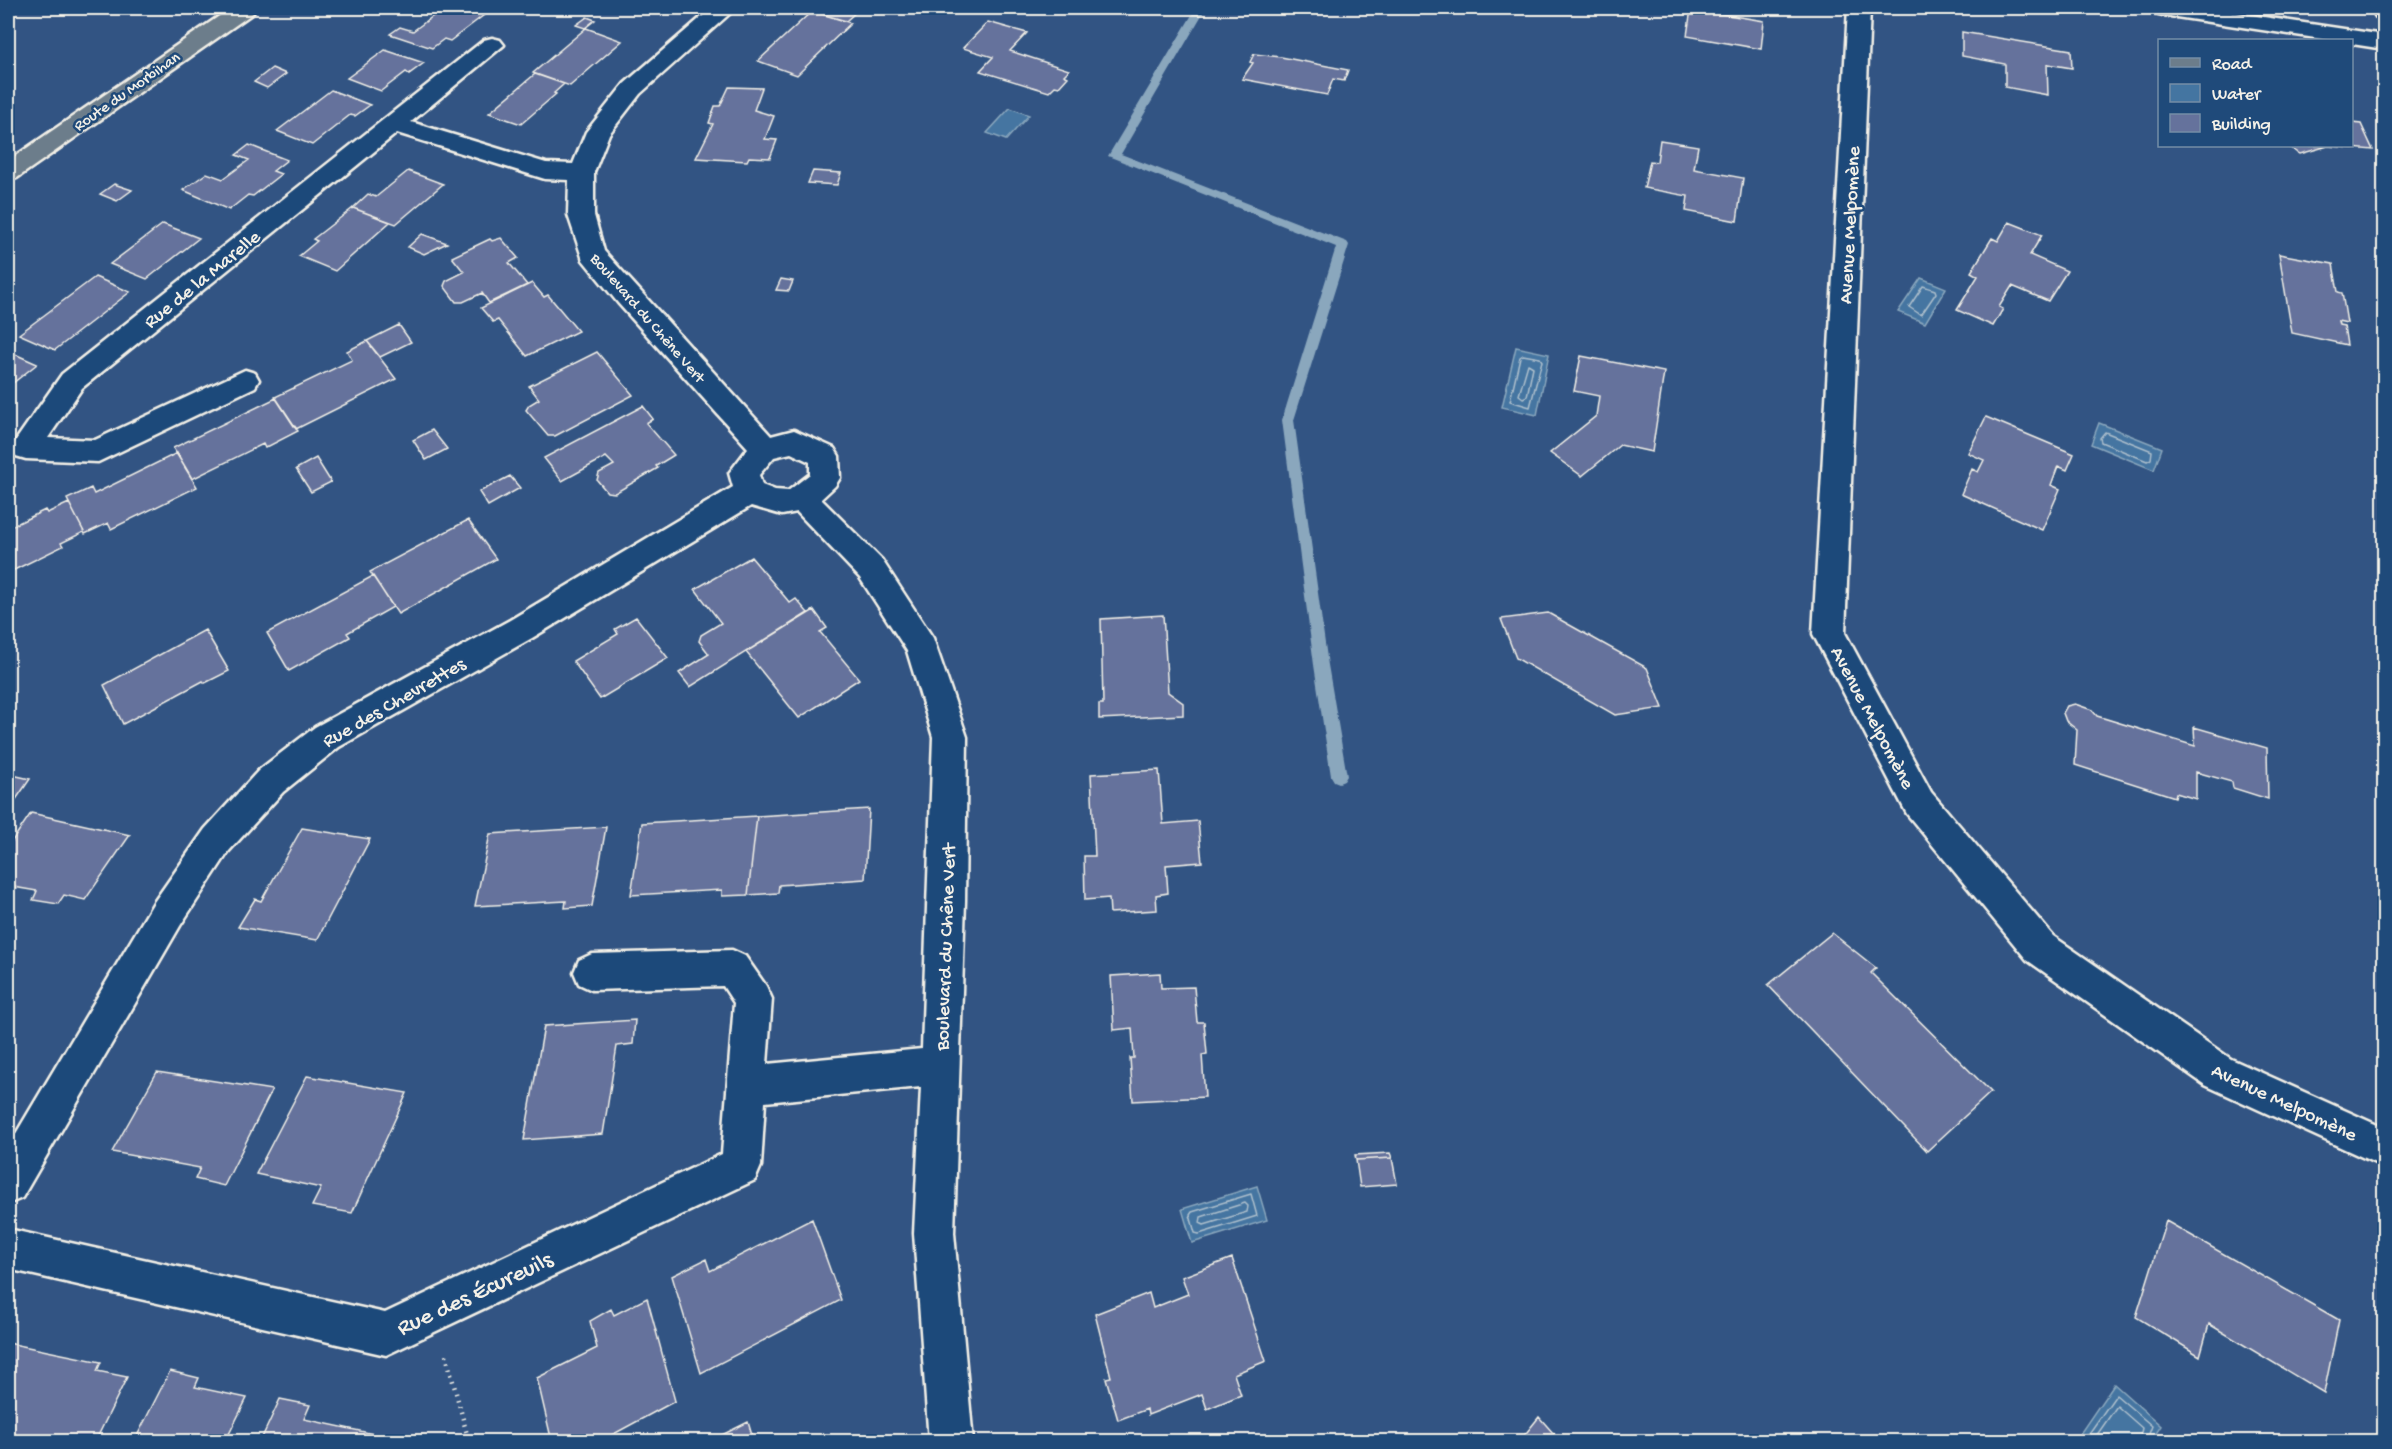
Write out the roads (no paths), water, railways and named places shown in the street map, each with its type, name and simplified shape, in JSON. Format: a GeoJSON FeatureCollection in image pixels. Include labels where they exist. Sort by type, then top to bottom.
{"type":"FeatureCollection","features":[{"type":"Feature","properties":{"kind":"main road","name":"Route du Morbihan"},"geometry":{"type":"LineString","coordinates":[[8,172],[245,8]]}},
{"type":"Feature","properties":{"kind":"street","name":"Boulevard du Chêne Vert"},"geometry":{"type":"LineString","coordinates":[[725,8],[632,89],[598,132],[582,172],[580,215],[592,254],[627,296],[765,448]]}},
{"type":"Feature","properties":{"kind":"street","name":"Avenue Melpomène"},"geometry":{"type":"LineString","coordinates":[[1859,8],[1829,634],[1919,803],[2040,948],[2218,1072],[2385,1148]]}},
{"type":"Feature","properties":{"kind":"street"},"geometry":{"type":"LineString","coordinates":[[2163,8],[2385,42]]}},
{"type":"Feature","properties":{"kind":"street"},"geometry":{"type":"LineString","coordinates":[[2382,8],[2385,12]]}},
{"type":"Feature","properties":{"kind":"street","name":"Rue de la Marelle"},"geometry":{"type":"LineString","coordinates":[[17,453],[72,381],[492,45]]}},
{"type":"Feature","properties":{"kind":"street"},"geometry":{"type":"LineString","coordinates":[[393,124],[545,171],[582,172]]}},
{"type":"Feature","properties":{"kind":"street","name":"Rue de la Marelle"},"geometry":{"type":"LineString","coordinates":[[17,453],[98,451],[245,380]]}},
{"type":"Feature","properties":{"kind":"street"},"geometry":{"type":"LineString","coordinates":[[794,441],[824,456],[825,478],[803,500],[777,505],[749,492],[744,473],[765,448],[794,441]]}},
{"type":"Feature","properties":{"kind":"street","name":"Rue des Chevrettes"},"geometry":{"type":"LineString","coordinates":[[8,1184],[167,914],[216,840],[271,781],[327,737],[521,629],[749,492]]}},
{"type":"Feature","properties":{"kind":"street","name":"Boulevard du Chêne Vert"},"geometry":{"type":"LineString","coordinates":[[803,500],[871,569],[922,647],[950,737],[947,901],[934,1233],[951,1442]]}},
{"type":"Feature","properties":{"kind":"street","name":"Rue des Écureuils"},"geometry":{"type":"LineString","coordinates":[[8,1249],[386,1334],[741,1166],[753,999],[732,968],[592,972]]}},
{"type":"Feature","properties":{"kind":"street"},"geometry":{"type":"LineString","coordinates":[[747,1085],[939,1066]]}},
{"type":"Feature","properties":{"kind":"water"},"geometry":{"type":"Polygon","coordinates":[[[1010,108],[1029,115],[1006,140],[987,133],[1010,108]]]}},
{"type":"Feature","properties":{"kind":"water"},"geometry":{"type":"Polygon","coordinates":[[[1921,278],[1946,288],[1925,323],[1898,312],[1921,278]]]}},
{"type":"Feature","properties":{"kind":"water"},"geometry":{"type":"Polygon","coordinates":[[[1516,347],[1549,354],[1537,415],[1502,407],[1516,347]]]}},
{"type":"Feature","properties":{"kind":"water"},"geometry":{"type":"Polygon","coordinates":[[[2099,423],[2162,448],[2154,470],[2091,444],[2099,423]]]}},
{"type":"Feature","properties":{"kind":"water"},"geometry":{"type":"Polygon","coordinates":[[[1257,1186],[1267,1220],[1192,1243],[1182,1209],[1257,1186]]]}},
{"type":"Feature","properties":{"kind":"water"},"geometry":{"type":"Polygon","coordinates":[[[2114,1384],[2161,1426],[2151,1441],[2075,1441],[2114,1384]]]}},
{"type":"Feature","properties":{"kind":"waterway"},"geometry":{"type":"LineString","coordinates":[[1201,8],[1114,156],[1343,245],[1288,420],[1321,665],[1339,776]]}}]}
